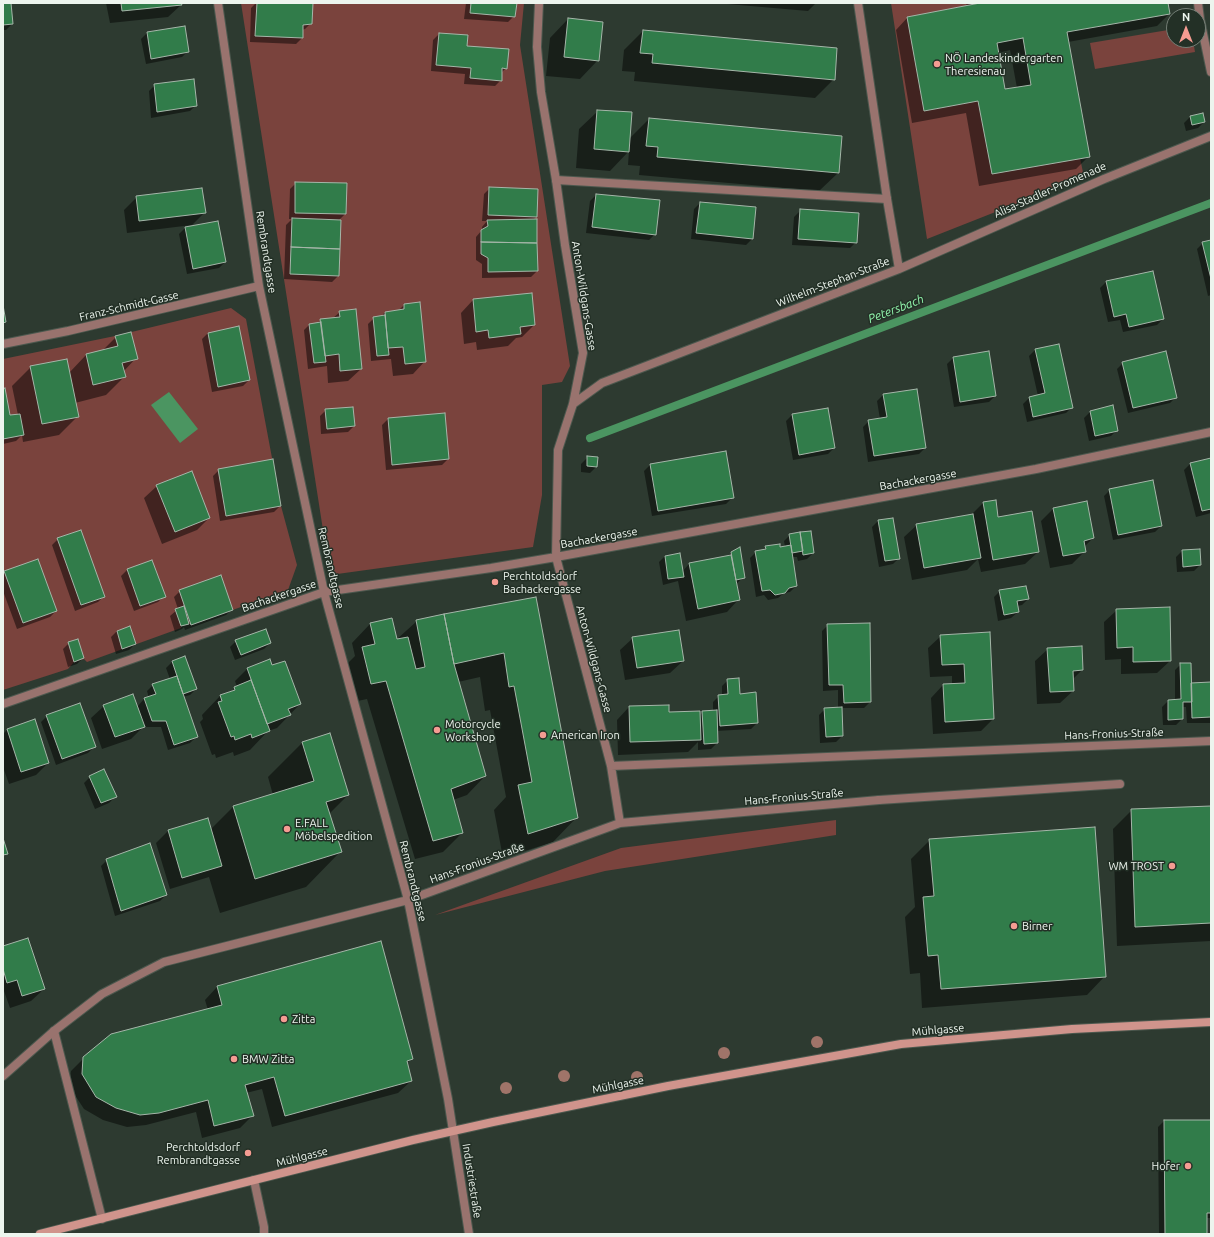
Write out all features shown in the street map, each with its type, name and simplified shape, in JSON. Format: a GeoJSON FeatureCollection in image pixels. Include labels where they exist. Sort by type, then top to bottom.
{"type":"FeatureCollection","features":[{"type":"Feature","properties":{"kind":"street","name":"Rembrandtgasse"},"geometry":{"type":"LineString","coordinates":[[218,3],[259,286],[324,592],[408,900],[448,1099],[453,1131]]}},
{"type":"Feature","properties":{"kind":"street","name":"Anton-Wildgans-Gasse"},"geometry":{"type":"LineString","coordinates":[[539,3],[537,47],[541,92],[583,353],[573,404],[558,450],[556,557],[611,766],[620,823]]}},
{"type":"Feature","properties":{"kind":"street","name":"Wilhelm-Stephan-Straße"},"geometry":{"type":"LineString","coordinates":[[573,404],[602,383],[899,269],[858,3]]}},
{"type":"Feature","properties":{"kind":"street"},"geometry":{"type":"LineString","coordinates":[[1198,3],[1211,72]]}},
{"type":"Feature","properties":{"kind":"street","name":"Alisa-Stadler-Promenade"},"geometry":{"type":"LineString","coordinates":[[899,269],[1104,179],[1211,136]]}},
{"type":"Feature","properties":{"kind":"street"},"geometry":{"type":"LineString","coordinates":[[556,180],[887,199]]}},
{"type":"Feature","properties":{"kind":"street","name":"Franz-Schmidt-Gasse"},"geometry":{"type":"LineString","coordinates":[[3,344],[68,331],[259,286]]}},
{"type":"Feature","properties":{"kind":"street","name":"Bachackergasse"},"geometry":{"type":"LineString","coordinates":[[3,704],[324,592],[556,557],[1036,469],[1211,432]]}},
{"type":"Feature","properties":{"kind":"street","name":"Hans-Fronius-Straße"},"geometry":{"type":"LineString","coordinates":[[611,766],[1211,741]]}},
{"type":"Feature","properties":{"kind":"street","name":"Hans-Fronius-Straße"},"geometry":{"type":"LineString","coordinates":[[3,1076],[54,1031],[102,994],[164,962],[408,900],[620,823],[879,800],[1120,784]]}},
{"type":"Feature","properties":{"kind":"street","name":"Mühlgasse"},"geometry":{"type":"LineString","coordinates":[[40,1234],[413,1140],[668,1086],[901,1044],[1072,1029],[1211,1022]]}},
{"type":"Feature","properties":{"kind":"street"},"geometry":{"type":"LineString","coordinates":[[54,1031],[102,1219]]}},
{"type":"Feature","properties":{"kind":"street","name":"Industriestraße"},"geometry":{"type":"LineString","coordinates":[[453,1131],[470,1234]]}},
{"type":"Feature","properties":{"kind":"street"},"geometry":{"type":"LineString","coordinates":[[254,1180],[264,1227],[264,1234]]}},
{"type":"Feature","properties":{"kind":"shaded area"},"geometry":{"type":"Polygon","coordinates":[[[241,3],[524,3],[520,45],[570,366],[562,382],[542,385],[542,495],[533,547],[330,575],[241,3]]]}},
{"type":"Feature","properties":{"kind":"shaded area"},"geometry":{"type":"Polygon","coordinates":[[[891,3],[980,3],[908,17],[924,111],[978,101],[992,174],[1080,158],[1084,177],[927,239],[891,3]]]}},
{"type":"Feature","properties":{"kind":"shaded area"},"geometry":{"type":"Polygon","coordinates":[[[1166,30],[1166,48],[1194,48],[1195,52],[1095,69],[1090,43],[1166,30]]]}},
{"type":"Feature","properties":{"kind":"shaded area"},"geometry":{"type":"Polygon","coordinates":[[[231,308],[246,319],[281,506],[297,565],[288,590],[191,625],[181,626],[181,628],[87,662],[84,659],[74,662],[68,669],[3,690],[3,359],[115,336],[231,308]]]}},
{"type":"Feature","properties":{"kind":"shaded area"},"geometry":{"type":"Polygon","coordinates":[[[169,392],[198,429],[180,443],[151,405],[169,392]]]}},
{"type":"Feature","properties":{"kind":"shaded area"},"geometry":{"type":"Polygon","coordinates":[[[836,820],[836,835],[605,871],[435,915],[621,848],[836,820]]]}},
{"type":"Feature","properties":{"kind":"building"},"geometry":{"type":"Polygon","coordinates":[[[3,3],[11,3],[13,24],[3,25],[3,3]]]}},
{"type":"Feature","properties":{"kind":"building"},"geometry":{"type":"Polygon","coordinates":[[[121,3],[181,3],[182,5],[122,11],[121,3]]]}},
{"type":"Feature","properties":{"kind":"building"},"geometry":{"type":"Polygon","coordinates":[[[257,3],[313,3],[312,24],[303,25],[303,38],[255,36],[257,3]]]}},
{"type":"Feature","properties":{"kind":"building"},"geometry":{"type":"Polygon","coordinates":[[[471,3],[517,3],[515,17],[470,13],[471,3]]]}},
{"type":"Feature","properties":{"kind":"building"},"geometry":{"type":"Polygon","coordinates":[[[980,3],[1168,3],[1169,8],[1166,8],[1166,15],[1067,32],[1090,157],[992,174],[978,101],[924,111],[907,17],[980,3]],[[1023,38],[997,43],[1005,89],[1031,85],[1023,38]]]}},
{"type":"Feature","properties":{"kind":"building"},"geometry":{"type":"Polygon","coordinates":[[[568,18],[603,22],[599,61],[564,57],[568,18]]]}},
{"type":"Feature","properties":{"kind":"building"},"geometry":{"type":"Polygon","coordinates":[[[185,26],[189,52],[151,59],[147,32],[185,26]]]}},
{"type":"Feature","properties":{"kind":"building"},"geometry":{"type":"Polygon","coordinates":[[[643,30],[837,48],[835,80],[652,63],[653,54],[640,53],[643,30]]]}},
{"type":"Feature","properties":{"kind":"building"},"geometry":{"type":"Polygon","coordinates":[[[439,33],[468,35],[467,46],[509,49],[507,69],[502,68],[502,81],[470,78],[471,68],[436,65],[439,33]]]}},
{"type":"Feature","properties":{"kind":"building"},"geometry":{"type":"Polygon","coordinates":[[[194,79],[197,106],[157,112],[154,84],[194,79]]]}},
{"type":"Feature","properties":{"kind":"building"},"geometry":{"type":"Polygon","coordinates":[[[597,110],[632,112],[629,152],[594,149],[597,110]]]}},
{"type":"Feature","properties":{"kind":"building"},"geometry":{"type":"Polygon","coordinates":[[[1203,113],[1205,122],[1192,125],[1190,116],[1203,113]]]}},
{"type":"Feature","properties":{"kind":"building"},"geometry":{"type":"Polygon","coordinates":[[[649,118],[842,136],[839,173],[657,157],[658,147],[646,146],[649,118]]]}},
{"type":"Feature","properties":{"kind":"building"},"geometry":{"type":"Polygon","coordinates":[[[295,182],[347,183],[346,214],[295,213],[295,182]]]}},
{"type":"Feature","properties":{"kind":"building"},"geometry":{"type":"Polygon","coordinates":[[[489,187],[538,189],[537,217],[488,215],[489,187]]]}},
{"type":"Feature","properties":{"kind":"building"},"geometry":{"type":"Polygon","coordinates":[[[202,188],[206,213],[139,221],[136,196],[202,188]]]}},
{"type":"Feature","properties":{"kind":"building"},"geometry":{"type":"Polygon","coordinates":[[[596,194],[660,200],[656,235],[592,227],[596,194]]]}},
{"type":"Feature","properties":{"kind":"building"},"geometry":{"type":"Polygon","coordinates":[[[700,202],[756,207],[753,239],[696,233],[700,202]]]}},
{"type":"Feature","properties":{"kind":"building"},"geometry":{"type":"Polygon","coordinates":[[[800,209],[859,213],[857,243],[798,239],[800,209]]]}},
{"type":"Feature","properties":{"kind":"building"},"geometry":{"type":"Polygon","coordinates":[[[292,218],[341,220],[340,249],[291,247],[292,218]]]}},
{"type":"Feature","properties":{"kind":"building"},"geometry":{"type":"Polygon","coordinates":[[[537,219],[537,243],[481,242],[481,230],[488,226],[487,220],[537,219]]]}},
{"type":"Feature","properties":{"kind":"building"},"geometry":{"type":"Polygon","coordinates":[[[218,221],[226,262],[193,269],[185,227],[218,221]]]}},
{"type":"Feature","properties":{"kind":"building"},"geometry":{"type":"Polygon","coordinates":[[[1211,240],[1211,279],[1202,242],[1211,240]]]}},
{"type":"Feature","properties":{"kind":"building"},"geometry":{"type":"Polygon","coordinates":[[[481,242],[537,243],[538,271],[488,272],[488,258],[481,254],[481,242]]]}},
{"type":"Feature","properties":{"kind":"building"},"geometry":{"type":"Polygon","coordinates":[[[291,247],[340,249],[339,276],[290,274],[291,247]]]}},
{"type":"Feature","properties":{"kind":"building"},"geometry":{"type":"Polygon","coordinates":[[[1153,271],[1164,319],[1129,327],[1126,314],[1114,317],[1106,281],[1153,271]]]}},
{"type":"Feature","properties":{"kind":"building"},"geometry":{"type":"Polygon","coordinates":[[[532,293],[535,325],[520,327],[521,334],[489,338],[488,330],[476,332],[473,299],[532,293]]]}},
{"type":"Feature","properties":{"kind":"building"},"geometry":{"type":"Polygon","coordinates":[[[420,302],[426,362],[405,364],[403,347],[388,348],[385,312],[404,309],[404,304],[420,302]]]}},
{"type":"Feature","properties":{"kind":"building"},"geometry":{"type":"Polygon","coordinates":[[[3,305],[6,322],[3,323],[3,305]]]}},
{"type":"Feature","properties":{"kind":"building"},"geometry":{"type":"Polygon","coordinates":[[[356,309],[362,369],[340,371],[339,354],[325,356],[320,319],[340,317],[339,311],[356,309]]]}},
{"type":"Feature","properties":{"kind":"building"},"geometry":{"type":"Polygon","coordinates":[[[385,315],[389,355],[377,356],[373,317],[385,315]]]}},
{"type":"Feature","properties":{"kind":"building"},"geometry":{"type":"Polygon","coordinates":[[[321,322],[326,362],[314,363],[309,324],[321,322]]]}},
{"type":"Feature","properties":{"kind":"building"},"geometry":{"type":"Polygon","coordinates":[[[239,326],[250,380],[218,387],[208,333],[239,326]]]}},
{"type":"Feature","properties":{"kind":"building"},"geometry":{"type":"Polygon","coordinates":[[[131,332],[138,359],[122,363],[126,377],[93,385],[86,354],[118,346],[115,336],[131,332]]]}},
{"type":"Feature","properties":{"kind":"building"},"geometry":{"type":"Polygon","coordinates":[[[1059,344],[1073,408],[1033,417],[1029,397],[1045,393],[1035,349],[1059,344]]]}},
{"type":"Feature","properties":{"kind":"building"},"geometry":{"type":"Polygon","coordinates":[[[989,351],[996,396],[960,402],[953,357],[989,351]]]}},
{"type":"Feature","properties":{"kind":"building"},"geometry":{"type":"Polygon","coordinates":[[[1166,351],[1177,398],[1133,408],[1122,362],[1166,351]]]}},
{"type":"Feature","properties":{"kind":"building"},"geometry":{"type":"Polygon","coordinates":[[[67,359],[79,417],[42,424],[30,366],[67,359]]]}},
{"type":"Feature","properties":{"kind":"building"},"geometry":{"type":"Polygon","coordinates":[[[5,388],[10,415],[20,414],[24,435],[3,439],[3,389],[5,388]]]}},
{"type":"Feature","properties":{"kind":"building"},"geometry":{"type":"Polygon","coordinates":[[[917,389],[926,448],[874,456],[868,420],[887,417],[883,394],[917,389]]]}},
{"type":"Feature","properties":{"kind":"building"},"geometry":{"type":"Polygon","coordinates":[[[1113,405],[1118,431],[1095,436],[1090,411],[1113,405]]]}},
{"type":"Feature","properties":{"kind":"building"},"geometry":{"type":"Polygon","coordinates":[[[353,407],[355,426],[327,429],[325,409],[353,407]]]}},
{"type":"Feature","properties":{"kind":"building"},"geometry":{"type":"Polygon","coordinates":[[[828,408],[835,448],[799,455],[792,414],[828,408]]]}},
{"type":"Feature","properties":{"kind":"building"},"geometry":{"type":"Polygon","coordinates":[[[445,413],[449,459],[392,465],[388,418],[445,413]]]}},
{"type":"Feature","properties":{"kind":"building"},"geometry":{"type":"Polygon","coordinates":[[[726,451],[734,498],[658,511],[650,464],[726,451]]]}},
{"type":"Feature","properties":{"kind":"building"},"geometry":{"type":"Polygon","coordinates":[[[587,456],[598,457],[597,467],[587,466],[587,456]]]}},
{"type":"Feature","properties":{"kind":"building"},"geometry":{"type":"Polygon","coordinates":[[[1211,458],[1211,509],[1202,511],[1190,463],[1211,458]]]}},
{"type":"Feature","properties":{"kind":"building"},"geometry":{"type":"Polygon","coordinates":[[[273,459],[281,506],[226,516],[218,469],[273,459]]]}},
{"type":"Feature","properties":{"kind":"building"},"geometry":{"type":"Polygon","coordinates":[[[192,471],[210,518],[175,532],[156,485],[192,471]]]}},
{"type":"Feature","properties":{"kind":"building"},"geometry":{"type":"Polygon","coordinates":[[[1153,480],[1162,526],[1118,535],[1109,489],[1153,480]]]}},
{"type":"Feature","properties":{"kind":"building"},"geometry":{"type":"Polygon","coordinates":[[[996,500],[998,517],[1032,511],[1039,552],[993,560],[983,502],[996,500]]]}},
{"type":"Feature","properties":{"kind":"building"},"geometry":{"type":"Polygon","coordinates":[[[1087,501],[1094,538],[1084,541],[1086,552],[1063,556],[1053,508],[1087,501]]]}},
{"type":"Feature","properties":{"kind":"building"},"geometry":{"type":"Polygon","coordinates":[[[973,514],[981,558],[924,568],[916,524],[973,514]]]}},
{"type":"Feature","properties":{"kind":"building"},"geometry":{"type":"Polygon","coordinates":[[[893,518],[900,559],[885,561],[878,520],[893,518]]]}},
{"type":"Feature","properties":{"kind":"building"},"geometry":{"type":"Polygon","coordinates":[[[81,530],[105,597],[81,605],[57,538],[81,530]]]}},
{"type":"Feature","properties":{"kind":"building"},"geometry":{"type":"Polygon","coordinates":[[[811,531],[814,553],[803,555],[800,532],[811,531]]]}},
{"type":"Feature","properties":{"kind":"building"},"geometry":{"type":"Polygon","coordinates":[[[800,532],[803,551],[792,553],[789,534],[800,532]]]}},
{"type":"Feature","properties":{"kind":"building"},"geometry":{"type":"Polygon","coordinates":[[[780,544],[780,547],[791,545],[797,586],[789,588],[785,593],[775,595],[770,590],[762,591],[755,551],[766,549],[765,546],[780,544]]]}},
{"type":"Feature","properties":{"kind":"building"},"geometry":{"type":"Polygon","coordinates":[[[740,547],[745,578],[736,580],[731,552],[740,547]]]}},
{"type":"Feature","properties":{"kind":"building"},"geometry":{"type":"Polygon","coordinates":[[[1200,549],[1201,565],[1183,567],[1182,550],[1200,549]]]}},
{"type":"Feature","properties":{"kind":"building"},"geometry":{"type":"Polygon","coordinates":[[[680,553],[684,577],[668,579],[665,556],[680,553]]]}},
{"type":"Feature","properties":{"kind":"building"},"geometry":{"type":"Polygon","coordinates":[[[731,555],[740,600],[698,609],[689,563],[731,555]]]}},
{"type":"Feature","properties":{"kind":"building"},"geometry":{"type":"Polygon","coordinates":[[[38,559],[57,611],[23,623],[4,571],[38,559]]]}},
{"type":"Feature","properties":{"kind":"building"},"geometry":{"type":"Polygon","coordinates":[[[152,560],[166,597],[140,606],[127,569],[152,560]]]}},
{"type":"Feature","properties":{"kind":"building"},"geometry":{"type":"Polygon","coordinates":[[[221,575],[233,610],[191,625],[179,590],[221,575]]]}},
{"type":"Feature","properties":{"kind":"building"},"geometry":{"type":"Polygon","coordinates":[[[1026,586],[1029,599],[1017,601],[1019,612],[1004,615],[999,590],[1026,586]]]}},
{"type":"Feature","properties":{"kind":"building","name":"American Iron"},"geometry":{"type":"Polygon","coordinates":[[[536,597],[578,818],[528,834],[518,785],[532,782],[514,686],[509,687],[504,653],[454,664],[444,614],[536,597]]]}},
{"type":"Feature","properties":{"kind":"building"},"geometry":{"type":"Polygon","coordinates":[[[184,606],[189,624],[181,626],[175,609],[184,606]]]}},
{"type":"Feature","properties":{"kind":"building"},"geometry":{"type":"Polygon","coordinates":[[[1170,607],[1171,661],[1133,662],[1133,647],[1117,648],[1116,609],[1170,607]]]}},
{"type":"Feature","properties":{"kind":"building","name":"Motorcycle Workshop"},"geometry":{"type":"Polygon","coordinates":[[[444,614],[454,664],[486,776],[451,789],[463,833],[433,841],[386,681],[371,684],[362,647],[375,644],[370,623],[392,618],[397,639],[408,637],[416,669],[425,667],[416,620],[444,614]]]}},
{"type":"Feature","properties":{"kind":"building"},"geometry":{"type":"Polygon","coordinates":[[[870,623],[871,702],[844,703],[843,685],[829,685],[827,624],[870,623]]]}},
{"type":"Feature","properties":{"kind":"building"},"geometry":{"type":"Polygon","coordinates":[[[130,626],[136,644],[122,649],[117,631],[130,626]]]}},
{"type":"Feature","properties":{"kind":"building"},"geometry":{"type":"Polygon","coordinates":[[[266,629],[271,643],[241,655],[235,640],[266,629]]]}},
{"type":"Feature","properties":{"kind":"building"},"geometry":{"type":"Polygon","coordinates":[[[679,630],[684,661],[637,668],[632,637],[679,630]]]}},
{"type":"Feature","properties":{"kind":"building"},"geometry":{"type":"Polygon","coordinates":[[[990,632],[994,719],[945,722],[943,684],[965,683],[964,664],[942,665],[940,635],[990,632]]]}},
{"type":"Feature","properties":{"kind":"building"},"geometry":{"type":"Polygon","coordinates":[[[78,639],[84,658],[74,662],[68,642],[78,639]]]}},
{"type":"Feature","properties":{"kind":"building"},"geometry":{"type":"Polygon","coordinates":[[[1082,646],[1083,670],[1073,671],[1074,691],[1050,692],[1047,648],[1082,646]]]}},
{"type":"Feature","properties":{"kind":"building"},"geometry":{"type":"Polygon","coordinates":[[[185,656],[197,689],[183,694],[172,661],[185,656]]]}},
{"type":"Feature","properties":{"kind":"building"},"geometry":{"type":"Polygon","coordinates":[[[270,659],[272,665],[285,661],[301,704],[288,709],[291,715],[267,724],[247,668],[270,659]]]}},
{"type":"Feature","properties":{"kind":"building"},"geometry":{"type":"Polygon","coordinates":[[[1180,663],[1191,663],[1192,702],[1183,702],[1183,719],[1168,720],[1168,700],[1181,699],[1180,663]]]}},
{"type":"Feature","properties":{"kind":"building"},"geometry":{"type":"Polygon","coordinates":[[[177,676],[198,737],[174,745],[166,721],[152,721],[144,698],[156,694],[152,684],[177,676]]]}},
{"type":"Feature","properties":{"kind":"building"},"geometry":{"type":"Polygon","coordinates":[[[739,678],[740,694],[756,692],[758,723],[720,726],[718,695],[728,694],[727,679],[739,678]]]}},
{"type":"Feature","properties":{"kind":"building"},"geometry":{"type":"Polygon","coordinates":[[[251,680],[270,731],[252,738],[251,734],[235,740],[234,736],[231,737],[218,702],[222,701],[220,695],[235,690],[234,687],[251,680]]]}},
{"type":"Feature","properties":{"kind":"building"},"geometry":{"type":"Polygon","coordinates":[[[1211,682],[1211,717],[1192,718],[1191,683],[1211,682]]]}},
{"type":"Feature","properties":{"kind":"building"},"geometry":{"type":"Polygon","coordinates":[[[133,694],[145,727],[115,737],[103,705],[133,694]]]}},
{"type":"Feature","properties":{"kind":"building"},"geometry":{"type":"Polygon","coordinates":[[[80,703],[96,747],[62,759],[46,715],[80,703]]]}},
{"type":"Feature","properties":{"kind":"building"},"geometry":{"type":"Polygon","coordinates":[[[669,705],[669,712],[700,711],[701,740],[630,742],[629,706],[669,705]]]}},
{"type":"Feature","properties":{"kind":"building"},"geometry":{"type":"Polygon","coordinates":[[[842,707],[843,736],[826,737],[824,708],[842,707]]]}},
{"type":"Feature","properties":{"kind":"building"},"geometry":{"type":"Polygon","coordinates":[[[717,710],[718,743],[704,744],[702,711],[717,710]]]}},
{"type":"Feature","properties":{"kind":"building"},"geometry":{"type":"Polygon","coordinates":[[[35,719],[49,763],[21,772],[7,729],[35,719]]]}},
{"type":"Feature","properties":{"kind":"building","name":"E.FALL Möbelspedition"},"geometry":{"type":"Polygon","coordinates":[[[330,733],[349,795],[326,802],[342,852],[255,879],[233,806],[314,781],[302,742],[330,733]]]}},
{"type":"Feature","properties":{"kind":"building"},"geometry":{"type":"Polygon","coordinates":[[[104,769],[117,797],[101,803],[89,776],[104,769]]]}},
{"type":"Feature","properties":{"kind":"building","name":"WM TROST"},"geometry":{"type":"Polygon","coordinates":[[[1211,806],[1211,923],[1135,927],[1131,809],[1211,806]]]}},
{"type":"Feature","properties":{"kind":"building"},"geometry":{"type":"Polygon","coordinates":[[[208,818],[222,866],[182,878],[168,830],[208,818]]]}},
{"type":"Feature","properties":{"kind":"building","name":"Birner"},"geometry":{"type":"Polygon","coordinates":[[[1095,827],[1106,977],[941,989],[938,955],[928,956],[923,897],[934,896],[929,839],[1095,827]]]}},
{"type":"Feature","properties":{"kind":"building"},"geometry":{"type":"Polygon","coordinates":[[[3,838],[8,854],[3,855],[3,838]]]}},
{"type":"Feature","properties":{"kind":"building"},"geometry":{"type":"Polygon","coordinates":[[[150,843],[167,895],[121,911],[106,859],[150,843]]]}},
{"type":"Feature","properties":{"kind":"building"},"geometry":{"type":"Polygon","coordinates":[[[28,938],[45,989],[22,996],[17,980],[7,983],[3,969],[3,946],[28,938]]]}},
{"type":"Feature","properties":{"kind":"building","name":"Zitta"},"geometry":{"type":"Polygon","coordinates":[[[381,941],[413,1059],[407,1061],[412,1081],[285,1116],[274,1077],[245,1085],[254,1116],[214,1126],[208,1100],[159,1113],[140,1115],[116,1108],[96,1097],[82,1074],[83,1057],[111,1034],[222,1005],[217,986],[381,941]]]}},
{"type":"Feature","properties":{"kind":"building","name":"Hofer"},"geometry":{"type":"Polygon","coordinates":[[[1164,1120],[1211,1120],[1211,1213],[1207,1213],[1207,1234],[1165,1234],[1164,1120]]]}},
{"type":"Feature","properties":{"kind":"waterway","name":"Petersbach"},"geometry":{"type":"LineString","coordinates":[[590,438],[1211,203]]}},
{"type":"Feature","properties":{"kind":"place","name":"NÖ Landeskindergarten Theresienau"},"geometry":{"type":"Point","coordinates":[937,64]}},
{"type":"Feature","properties":{"kind":"place","name":"Perchtoldsdorf Bachackergasse"},"geometry":{"type":"Point","coordinates":[495,582]}},
{"type":"Feature","properties":{"kind":"place","name":"Motorcycle Workshop"},"geometry":{"type":"Point","coordinates":[437,730]}},
{"type":"Feature","properties":{"kind":"place","name":"American Iron"},"geometry":{"type":"Point","coordinates":[543,735]}},
{"type":"Feature","properties":{"kind":"place","name":"E.FALL Möbelspedition"},"geometry":{"type":"Point","coordinates":[287,829]}},
{"type":"Feature","properties":{"kind":"place","name":"WM TROST"},"geometry":{"type":"Point","coordinates":[1172,866]}},
{"type":"Feature","properties":{"kind":"place","name":"Birner"},"geometry":{"type":"Point","coordinates":[1014,926]}},
{"type":"Feature","properties":{"kind":"place","name":"Zitta"},"geometry":{"type":"Point","coordinates":[284,1019]}},
{"type":"Feature","properties":{"kind":"place","name":"BMW Zitta"},"geometry":{"type":"Point","coordinates":[234,1059]}},
{"type":"Feature","properties":{"kind":"place","name":"Perchtoldsdorf Rembrandtgasse"},"geometry":{"type":"Point","coordinates":[248,1153]}},
{"type":"Feature","properties":{"kind":"place","name":"Hofer"},"geometry":{"type":"Point","coordinates":[1188,1166]}}]}
